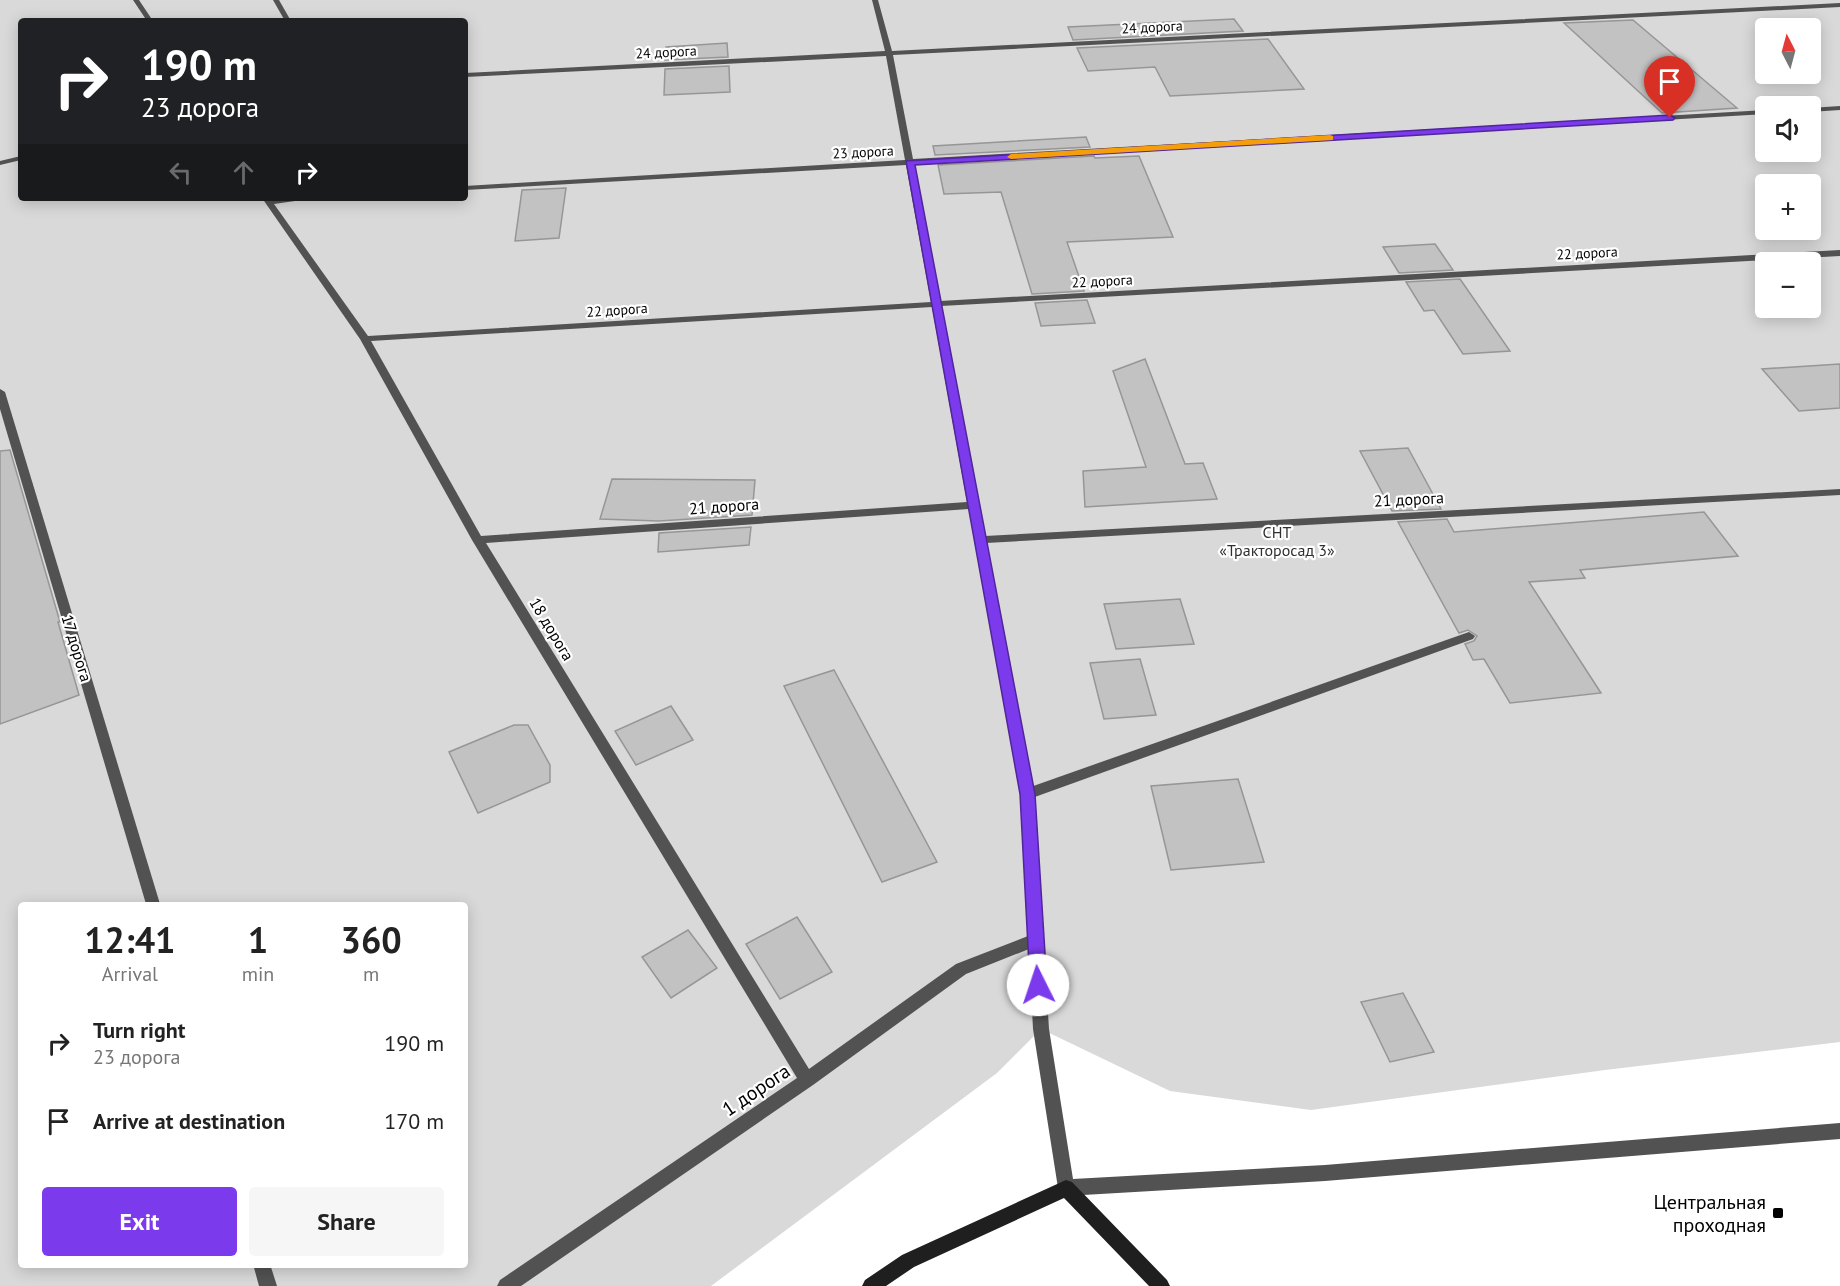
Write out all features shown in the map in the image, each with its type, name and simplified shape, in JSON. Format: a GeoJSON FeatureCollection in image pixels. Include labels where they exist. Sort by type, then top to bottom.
{"type":"FeatureCollection","features":[{"type":"Feature","properties":{"kind":"street"},"geometry":{"type":"LineString","coordinates":[[136,0],[148,18]]}},
{"type":"Feature","properties":{"kind":"street"},"geometry":{"type":"LineString","coordinates":[[276,0],[286,18]]}},
{"type":"Feature","properties":{"kind":"street"},"geometry":{"type":"LineString","coordinates":[[875,0],[889,52],[1027,794],[1041,1029],[1066,1188],[1161,1286]]}},
{"type":"Feature","properties":{"kind":"street","name":"24 дорога"},"geometry":{"type":"LineString","coordinates":[[468,75],[1840,4]]}},
{"type":"Feature","properties":{"kind":"street"},"geometry":{"type":"LineString","coordinates":[[1821,109],[1840,108]]}},
{"type":"Feature","properties":{"kind":"street","name":"23 дорога"},"geometry":{"type":"LineString","coordinates":[[468,188],[1755,113]]}},
{"type":"Feature","properties":{"kind":"street"},"geometry":{"type":"LineString","coordinates":[[0,163],[18,159]]}},
{"type":"Feature","properties":{"kind":"street","name":"18 дорога"},"geometry":{"type":"LineString","coordinates":[[268,201],[365,339],[478,540],[807,1080]]}},
{"type":"Feature","properties":{"kind":"street","name":"22 дорога"},"geometry":{"type":"LineString","coordinates":[[365,339],[1840,253]]}},
{"type":"Feature","properties":{"kind":"street","name":"17 дорога"},"geometry":{"type":"LineString","coordinates":[[0,392],[152,902]]}},
{"type":"Feature","properties":{"kind":"street","name":"21 дорога"},"geometry":{"type":"LineString","coordinates":[[980,540],[1840,492]]}},
{"type":"Feature","properties":{"kind":"street","name":"21 дорога"},"geometry":{"type":"LineString","coordinates":[[478,540],[972,506]]}},
{"type":"Feature","properties":{"kind":"street"},"geometry":{"type":"LineString","coordinates":[[1027,794],[1469,636]]}},
{"type":"Feature","properties":{"kind":"street","name":"1 дорога"},"geometry":{"type":"LineString","coordinates":[[506,1286],[807,1080],[960,969],[1035,940]]}},
{"type":"Feature","properties":{"kind":"street"},"geometry":{"type":"LineString","coordinates":[[871,1286],[908,1261],[1066,1188],[1325,1173],[1840,1131]]}},
{"type":"Feature","properties":{"kind":"street"},"geometry":{"type":"LineString","coordinates":[[262,1268],[268,1286]]}},
{"type":"Feature","properties":{"kind":"green space","name":"СНТ «Тракторосад 3»"},"geometry":{"type":"Polygon","coordinates":[[[0,0],[1840,0],[1840,1042],[1605,1070],[1311,1110],[1170,1091],[1041,1029],[997,1073],[711,1286],[0,1286],[0,0]]]}},
{"type":"Feature","properties":{"kind":"building"},"geometry":{"type":"Polygon","coordinates":[[[1234,19],[1243,31],[1073,40],[1068,27],[1234,19]]]}},
{"type":"Feature","properties":{"kind":"building"},"geometry":{"type":"Polygon","coordinates":[[[1633,20],[1737,108],[1662,113],[1564,23],[1633,20]]]}},
{"type":"Feature","properties":{"kind":"building"},"geometry":{"type":"Polygon","coordinates":[[[1268,39],[1304,89],[1170,96],[1155,67],[1088,71],[1077,48],[1268,39]]]}},
{"type":"Feature","properties":{"kind":"building"},"geometry":{"type":"Polygon","coordinates":[[[727,43],[728,57],[665,60],[666,47],[727,43]]]}},
{"type":"Feature","properties":{"kind":"building"},"geometry":{"type":"Polygon","coordinates":[[[729,66],[730,92],[664,95],[665,69],[729,66]]]}},
{"type":"Feature","properties":{"kind":"building"},"geometry":{"type":"Polygon","coordinates":[[[1086,137],[1090,147],[935,155],[933,146],[1086,137]]]}},
{"type":"Feature","properties":{"kind":"building"},"geometry":{"type":"Polygon","coordinates":[[[1094,156],[1095,158],[1139,156],[1173,237],[1067,242],[1084,291],[1032,294],[1001,192],[944,194],[938,165],[1094,156]]]}},
{"type":"Feature","properties":{"kind":"building"},"geometry":{"type":"Polygon","coordinates":[[[566,188],[559,238],[515,241],[522,190],[566,188]]]}},
{"type":"Feature","properties":{"kind":"building"},"geometry":{"type":"Polygon","coordinates":[[[1435,244],[1453,270],[1399,273],[1383,247],[1435,244]]]}},
{"type":"Feature","properties":{"kind":"building"},"geometry":{"type":"Polygon","coordinates":[[[1460,279],[1510,351],[1463,354],[1434,310],[1424,311],[1406,282],[1460,279]]]}},
{"type":"Feature","properties":{"kind":"building"},"geometry":{"type":"Polygon","coordinates":[[[1087,300],[1095,323],[1041,326],[1035,303],[1087,300]]]}},
{"type":"Feature","properties":{"kind":"building"},"geometry":{"type":"Polygon","coordinates":[[[1145,359],[1185,464],[1203,463],[1217,499],[1085,507],[1083,471],[1146,467],[1113,371],[1145,359]]]}},
{"type":"Feature","properties":{"kind":"building"},"geometry":{"type":"Polygon","coordinates":[[[1840,364],[1840,408],[1799,411],[1762,369],[1840,364]]]}},
{"type":"Feature","properties":{"kind":"building"},"geometry":{"type":"Polygon","coordinates":[[[1408,448],[1441,509],[1392,511],[1360,451],[1408,448]]]}},
{"type":"Feature","properties":{"kind":"building"},"geometry":{"type":"Polygon","coordinates":[[[10,450],[79,695],[0,724],[0,451],[10,450]]]}},
{"type":"Feature","properties":{"kind":"building"},"geometry":{"type":"Polygon","coordinates":[[[612,479],[755,480],[752,515],[659,521],[600,519],[612,479]]]}},
{"type":"Feature","properties":{"kind":"building"},"geometry":{"type":"Polygon","coordinates":[[[1704,512],[1738,556],[1580,570],[1585,578],[1529,582],[1601,693],[1510,703],[1484,659],[1473,660],[1465,644],[1474,641],[1477,636],[1468,630],[1459,633],[1398,522],[1447,519],[1454,532],[1704,512]]]}},
{"type":"Feature","properties":{"kind":"building"},"geometry":{"type":"Polygon","coordinates":[[[751,527],[749,545],[658,552],[659,533],[751,527]]]}},
{"type":"Feature","properties":{"kind":"building"},"geometry":{"type":"Polygon","coordinates":[[[1180,599],[1194,644],[1116,649],[1104,604],[1180,599]]]}},
{"type":"Feature","properties":{"kind":"building"},"geometry":{"type":"Polygon","coordinates":[[[1140,659],[1156,715],[1104,719],[1090,663],[1140,659]]]}},
{"type":"Feature","properties":{"kind":"building"},"geometry":{"type":"Polygon","coordinates":[[[834,670],[937,862],[882,882],[784,686],[834,670]]]}},
{"type":"Feature","properties":{"kind":"building"},"geometry":{"type":"Polygon","coordinates":[[[671,706],[693,740],[636,765],[615,731],[671,706]]]}},
{"type":"Feature","properties":{"kind":"building"},"geometry":{"type":"Polygon","coordinates":[[[514,725],[528,725],[550,765],[550,782],[478,813],[449,752],[514,725]]]}},
{"type":"Feature","properties":{"kind":"building"},"geometry":{"type":"Polygon","coordinates":[[[1238,779],[1264,862],[1171,870],[1151,786],[1238,779]]]}},
{"type":"Feature","properties":{"kind":"building"},"geometry":{"type":"Polygon","coordinates":[[[797,917],[832,972],[780,999],[746,944],[797,917]]]}},
{"type":"Feature","properties":{"kind":"building"},"geometry":{"type":"Polygon","coordinates":[[[688,930],[717,968],[671,998],[642,957],[688,930]]]}},
{"type":"Feature","properties":{"kind":"building"},"geometry":{"type":"Polygon","coordinates":[[[1403,993],[1434,1052],[1390,1062],[1361,1002],[1403,993]]]}},
{"type":"Feature","properties":{"kind":"slow traffic"},"geometry":{"type":"LineString","coordinates":[[1011,157],[1330,138]]}},
{"type":"Feature","properties":{"kind":"place","name":"Центральная проходная"},"geometry":{"type":"Point","coordinates":[1778,1213]}},
{"type":"Feature","properties":{"kind":"route"},"geometry":{"type":"LineString","coordinates":[[1038,985],[1027,794],[910,163],[1670,118]]}}]}
